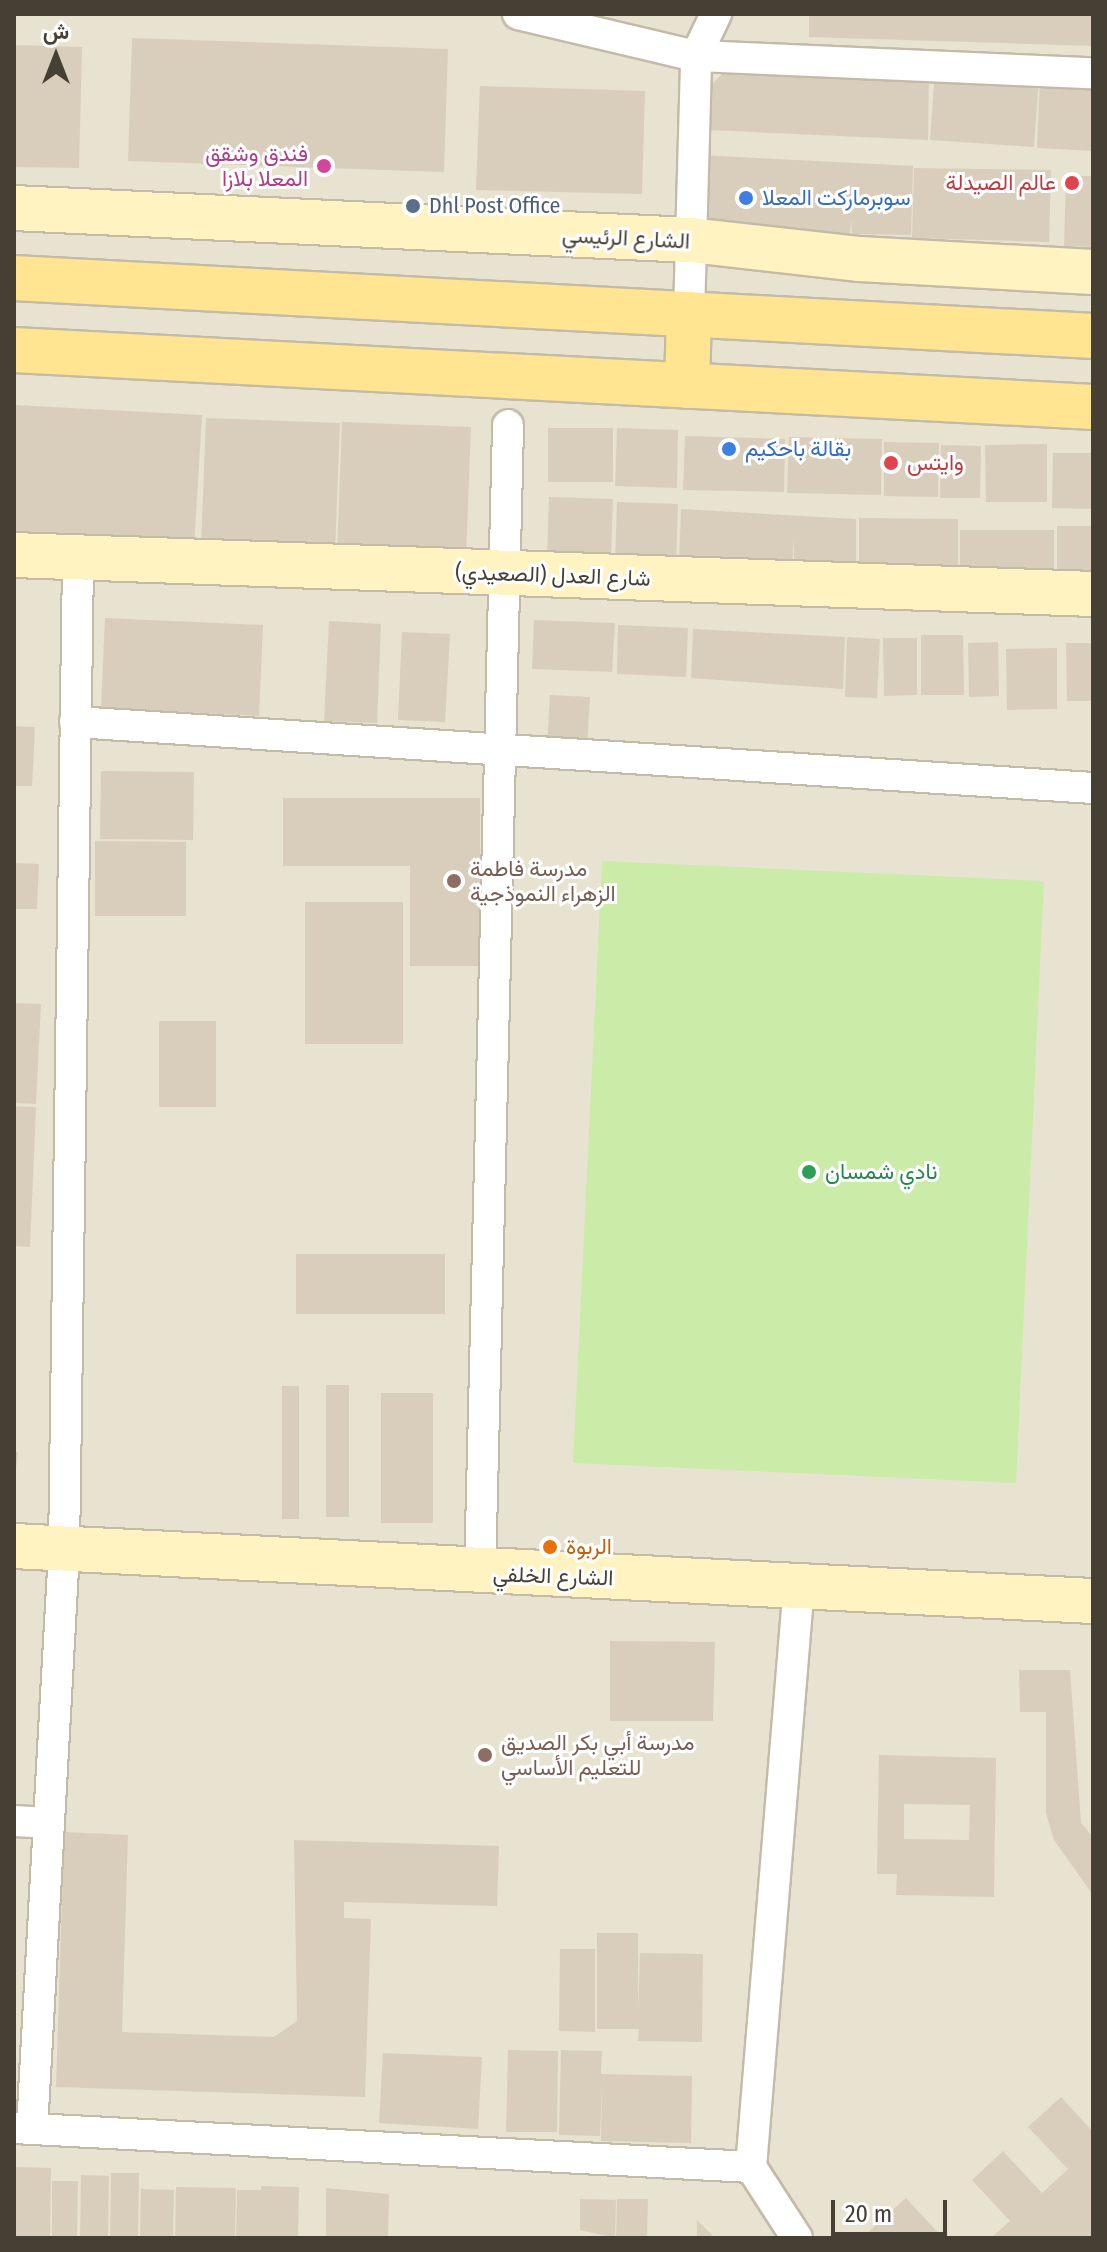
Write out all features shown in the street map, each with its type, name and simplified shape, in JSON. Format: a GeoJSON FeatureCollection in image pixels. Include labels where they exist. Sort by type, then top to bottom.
{"type":"FeatureCollection","features":[{"type":"Feature","properties":{"kind":"main road"},"geometry":{"type":"LineString","coordinates":[[14,278],[1093,336]]}},
{"type":"Feature","properties":{"kind":"main road"},"geometry":{"type":"LineString","coordinates":[[687,386],[689,314]]}},
{"type":"Feature","properties":{"kind":"main road"},"geometry":{"type":"LineString","coordinates":[[14,350],[1093,407]]}},
{"type":"Feature","properties":{"kind":"street"},"geometry":{"type":"LineString","coordinates":[[518,14],[696,56],[1093,73]]}},
{"type":"Feature","properties":{"kind":"street"},"geometry":{"type":"LineString","coordinates":[[689,314],[696,56],[716,14]]}},
{"type":"Feature","properties":{"kind":"street","name":"الشارع الرئيسي"},"geometry":{"type":"LineString","coordinates":[[14,208],[690,240],[860,259],[1093,272]]}},
{"type":"Feature","properties":{"kind":"street"},"geometry":{"type":"LineString","coordinates":[[480,1573],[508,425]]}},
{"type":"Feature","properties":{"kind":"street","name":"شارع العدل (الصعيدي)"},"geometry":{"type":"LineString","coordinates":[[14,555],[1093,594]]}},
{"type":"Feature","properties":{"kind":"street"},"geometry":{"type":"LineString","coordinates":[[78,558],[64,1551],[49,1823],[23,2129],[751,2167]]}},
{"type":"Feature","properties":{"kind":"street"},"geometry":{"type":"LineString","coordinates":[[75,722],[500,753],[1093,788]]}},
{"type":"Feature","properties":{"kind":"street","name":"الشارع الخلفي"},"geometry":{"type":"LineString","coordinates":[[14,1546],[480,1573],[799,1585],[1093,1601]]}},
{"type":"Feature","properties":{"kind":"street"},"geometry":{"type":"LineString","coordinates":[[797,2238],[751,2167],[799,1585]]}},
{"type":"Feature","properties":{"kind":"street"},"geometry":{"type":"LineString","coordinates":[[14,1821],[49,1823]]}},
{"type":"Feature","properties":{"kind":"shaded area"},"geometry":{"type":"Polygon","coordinates":[[[14,14],[1093,14],[1093,2238],[14,2238],[14,14]]]}},
{"type":"Feature","properties":{"kind":"green space","name":"نادي شمسان"},"geometry":{"type":"Polygon","coordinates":[[[602,861],[1044,881],[1016,1483],[573,1463],[602,861]]]}},
{"type":"Feature","properties":{"kind":"building"},"geometry":{"type":"Polygon","coordinates":[[[809,14],[1093,14],[1093,46],[809,37],[809,14]]]}},
{"type":"Feature","properties":{"kind":"building"},"geometry":{"type":"Polygon","coordinates":[[[132,38],[448,49],[444,172],[128,161],[132,38]]]}},
{"type":"Feature","properties":{"kind":"building"},"geometry":{"type":"Polygon","coordinates":[[[14,45],[82,47],[79,168],[14,167],[14,45]]]}},
{"type":"Feature","properties":{"kind":"building"},"geometry":{"type":"Polygon","coordinates":[[[929,66],[928,140],[709,130],[710,86],[725,71],[929,66]]]}},
{"type":"Feature","properties":{"kind":"building"},"geometry":{"type":"Polygon","coordinates":[[[935,71],[1039,78],[1034,147],[930,140],[935,71]]]}},
{"type":"Feature","properties":{"kind":"building"},"geometry":{"type":"Polygon","coordinates":[[[1040,78],[1093,81],[1093,151],[1037,148],[1040,78]]]}},
{"type":"Feature","properties":{"kind":"building"},"geometry":{"type":"Polygon","coordinates":[[[480,86],[645,91],[642,194],[476,190],[480,86]]]}},
{"type":"Feature","properties":{"kind":"building"},"geometry":{"type":"Polygon","coordinates":[[[699,155],[913,166],[911,235],[852,234],[851,220],[850,235],[727,232],[711,223],[698,203],[699,155]]]}},
{"type":"Feature","properties":{"kind":"building"},"geometry":{"type":"Polygon","coordinates":[[[914,168],[1051,170],[1049,242],[912,238],[914,168]]]}},
{"type":"Feature","properties":{"kind":"building"},"geometry":{"type":"Polygon","coordinates":[[[1066,176],[1093,176],[1093,247],[1064,246],[1066,176]]]}},
{"type":"Feature","properties":{"kind":"building"},"geometry":{"type":"Polygon","coordinates":[[[14,405],[202,415],[194,546],[14,536],[14,405]]]}},
{"type":"Feature","properties":{"kind":"building"},"geometry":{"type":"Polygon","coordinates":[[[206,418],[340,423],[335,553],[201,548],[206,418]]]}},
{"type":"Feature","properties":{"kind":"building"},"geometry":{"type":"Polygon","coordinates":[[[342,422],[471,427],[466,557],[337,553],[342,422]]]}},
{"type":"Feature","properties":{"kind":"building"},"geometry":{"type":"Polygon","coordinates":[[[548,428],[613,428],[613,482],[548,482],[548,428]]]}},
{"type":"Feature","properties":{"kind":"building"},"geometry":{"type":"Polygon","coordinates":[[[617,428],[678,430],[677,488],[615,486],[617,428]]]}},
{"type":"Feature","properties":{"kind":"building"},"geometry":{"type":"Polygon","coordinates":[[[685,436],[785,439],[784,492],[683,490],[685,436]]]}},
{"type":"Feature","properties":{"kind":"building"},"geometry":{"type":"Polygon","coordinates":[[[789,437],[882,439],[881,495],[787,493],[789,437]]]}},
{"type":"Feature","properties":{"kind":"building"},"geometry":{"type":"Polygon","coordinates":[[[884,442],[939,443],[938,497],[884,496],[884,442]]]}},
{"type":"Feature","properties":{"kind":"building"},"geometry":{"type":"Polygon","coordinates":[[[1047,444],[1047,502],[986,502],[985,445],[1047,444]]]}},
{"type":"Feature","properties":{"kind":"building"},"geometry":{"type":"Polygon","coordinates":[[[941,445],[981,446],[980,498],[940,498],[941,445]]]}},
{"type":"Feature","properties":{"kind":"building"},"geometry":{"type":"Polygon","coordinates":[[[1053,453],[1093,453],[1093,509],[1052,508],[1053,453]]]}},
{"type":"Feature","properties":{"kind":"building"},"geometry":{"type":"Polygon","coordinates":[[[549,497],[613,499],[611,561],[547,558],[549,497]]]}},
{"type":"Feature","properties":{"kind":"building"},"geometry":{"type":"Polygon","coordinates":[[[617,502],[678,504],[676,563],[615,561],[617,502]]]}},
{"type":"Feature","properties":{"kind":"building"},"geometry":{"type":"Polygon","coordinates":[[[681,509],[856,519],[856,574],[794,574],[794,539],[792,567],[679,563],[681,509]]]}},
{"type":"Feature","properties":{"kind":"building"},"geometry":{"type":"Polygon","coordinates":[[[859,518],[958,519],[958,580],[859,579],[859,518]]]}},
{"type":"Feature","properties":{"kind":"building"},"geometry":{"type":"Polygon","coordinates":[[[1057,526],[1093,526],[1093,584],[1057,584],[1057,526]]]}},
{"type":"Feature","properties":{"kind":"building"},"geometry":{"type":"Polygon","coordinates":[[[960,530],[1054,530],[1054,580],[960,580],[960,530]]]}},
{"type":"Feature","properties":{"kind":"building"},"geometry":{"type":"Polygon","coordinates":[[[105,618],[263,625],[259,716],[101,708],[105,618]]]}},
{"type":"Feature","properties":{"kind":"building"},"geometry":{"type":"Polygon","coordinates":[[[534,620],[615,623],[612,672],[532,669],[534,620]]]}},
{"type":"Feature","properties":{"kind":"building"},"geometry":{"type":"Polygon","coordinates":[[[329,621],[381,624],[377,723],[324,721],[329,621]]]}},
{"type":"Feature","properties":{"kind":"building"},"geometry":{"type":"Polygon","coordinates":[[[618,625],[688,628],[686,677],[617,674],[618,625]]]}},
{"type":"Feature","properties":{"kind":"building"},"geometry":{"type":"Polygon","coordinates":[[[693,629],[845,637],[843,689],[691,678],[693,629]]]}},
{"type":"Feature","properties":{"kind":"building"},"geometry":{"type":"Polygon","coordinates":[[[402,632],[450,634],[445,722],[398,720],[402,632]]]}},
{"type":"Feature","properties":{"kind":"building"},"geometry":{"type":"Polygon","coordinates":[[[921,635],[963,635],[964,695],[921,695],[921,635]]]}},
{"type":"Feature","properties":{"kind":"building"},"geometry":{"type":"Polygon","coordinates":[[[847,637],[880,639],[877,698],[845,697],[847,637]]]}},
{"type":"Feature","properties":{"kind":"building"},"geometry":{"type":"Polygon","coordinates":[[[883,638],[917,638],[917,695],[884,696],[883,638]]]}},
{"type":"Feature","properties":{"kind":"building"},"geometry":{"type":"Polygon","coordinates":[[[998,642],[999,696],[969,697],[968,643],[998,642]]]}},
{"type":"Feature","properties":{"kind":"building"},"geometry":{"type":"Polygon","coordinates":[[[1066,643],[1093,643],[1093,701],[1067,701],[1066,643]]]}},
{"type":"Feature","properties":{"kind":"building"},"geometry":{"type":"Polygon","coordinates":[[[1057,648],[1057,709],[1007,710],[1006,649],[1057,648]]]}},
{"type":"Feature","properties":{"kind":"building"},"geometry":{"type":"Polygon","coordinates":[[[550,695],[590,697],[587,748],[547,746],[550,695]]]}},
{"type":"Feature","properties":{"kind":"building"},"geometry":{"type":"Polygon","coordinates":[[[14,726],[35,727],[32,786],[14,786],[14,726]]]}},
{"type":"Feature","properties":{"kind":"building"},"geometry":{"type":"Polygon","coordinates":[[[101,771],[194,772],[193,840],[100,839],[101,771]]]}},
{"type":"Feature","properties":{"kind":"building"},"geometry":{"type":"Polygon","coordinates":[[[283,798],[480,798],[480,966],[410,966],[410,866],[283,866],[283,798]]]}},
{"type":"Feature","properties":{"kind":"building"},"geometry":{"type":"Polygon","coordinates":[[[95,841],[186,842],[186,916],[95,916],[95,841]]]}},
{"type":"Feature","properties":{"kind":"building"},"geometry":{"type":"Polygon","coordinates":[[[14,863],[39,864],[37,909],[14,909],[14,863]]]}},
{"type":"Feature","properties":{"kind":"building"},"geometry":{"type":"Polygon","coordinates":[[[305,902],[403,902],[403,1044],[305,1044],[305,902]]]}},
{"type":"Feature","properties":{"kind":"building"},"geometry":{"type":"Polygon","coordinates":[[[14,1003],[41,1004],[36,1104],[14,1103],[14,1003]]]}},
{"type":"Feature","properties":{"kind":"building"},"geometry":{"type":"Polygon","coordinates":[[[159,1021],[216,1021],[216,1107],[159,1107],[159,1021]]]}},
{"type":"Feature","properties":{"kind":"building"},"geometry":{"type":"Polygon","coordinates":[[[14,1106],[36,1107],[30,1247],[14,1246],[14,1106]]]}},
{"type":"Feature","properties":{"kind":"building"},"geometry":{"type":"Polygon","coordinates":[[[296,1254],[445,1254],[445,1314],[296,1314],[296,1254]]]}},
{"type":"Feature","properties":{"kind":"building"},"geometry":{"type":"Polygon","coordinates":[[[326,1385],[349,1385],[349,1517],[326,1517],[326,1385]]]}},
{"type":"Feature","properties":{"kind":"building"},"geometry":{"type":"Polygon","coordinates":[[[282,1386],[299,1386],[299,1519],[282,1519],[282,1386]]]}},
{"type":"Feature","properties":{"kind":"building"},"geometry":{"type":"Polygon","coordinates":[[[381,1393],[433,1393],[433,1523],[381,1523],[381,1393]]]}},
{"type":"Feature","properties":{"kind":"building"},"geometry":{"type":"Polygon","coordinates":[[[14,1452],[18,1452],[14,1485],[14,1452]]]}},
{"type":"Feature","properties":{"kind":"building"},"geometry":{"type":"Polygon","coordinates":[[[610,1641],[715,1642],[713,1721],[610,1721],[610,1641]]]}},
{"type":"Feature","properties":{"kind":"building"},"geometry":{"type":"Polygon","coordinates":[[[1019,1670],[1070,1670],[1081,1823],[1093,1837],[1093,1895],[1054,1840],[1046,1813],[1046,1712],[1020,1712],[1019,1670]]]}},
{"type":"Feature","properties":{"kind":"building"},"geometry":{"type":"Polygon","coordinates":[[[879,1755],[996,1758],[994,1897],[896,1895],[897,1874],[877,1874],[879,1755]],[[904,1804],[904,1839],[969,1840],[970,1805],[904,1804]]]}},
{"type":"Feature","properties":{"kind":"building"},"geometry":{"type":"Polygon","coordinates":[[[64,1832],[128,1835],[122,2032],[274,2037],[297,2021],[294,1840],[499,1846],[497,1906],[344,1902],[344,1918],[371,1919],[365,2097],[56,2087],[64,1832]]]}},
{"type":"Feature","properties":{"kind":"building"},"geometry":{"type":"Polygon","coordinates":[[[597,1933],[638,1933],[638,2009],[640,1953],[703,1954],[702,2042],[638,2041],[639,2029],[597,2029],[597,1933]]]}},
{"type":"Feature","properties":{"kind":"building"},"geometry":{"type":"Polygon","coordinates":[[[560,1949],[595,1949],[595,2032],[559,2031],[560,1949]]]}},
{"type":"Feature","properties":{"kind":"building"},"geometry":{"type":"Polygon","coordinates":[[[508,2050],[558,2051],[557,2132],[506,2132],[508,2050]]]}},
{"type":"Feature","properties":{"kind":"building"},"geometry":{"type":"Polygon","coordinates":[[[561,2050],[602,2051],[601,2074],[692,2076],[691,2143],[601,2141],[602,2087],[600,2136],[559,2135],[561,2050]]]}},
{"type":"Feature","properties":{"kind":"building"},"geometry":{"type":"Polygon","coordinates":[[[383,2053],[482,2057],[478,2129],[379,2123],[383,2053]]]}},
{"type":"Feature","properties":{"kind":"building"},"geometry":{"type":"Polygon","coordinates":[[[1061,2097],[1093,2132],[1093,2238],[991,2238],[1010,2221],[972,2180],[1003,2151],[1042,2193],[1068,2169],[1028,2127],[1061,2097]]]}},
{"type":"Feature","properties":{"kind":"building"},"geometry":{"type":"Polygon","coordinates":[[[14,2167],[51,2168],[50,2238],[14,2238],[14,2167]]]}},
{"type":"Feature","properties":{"kind":"building"},"geometry":{"type":"Polygon","coordinates":[[[111,2173],[139,2173],[138,2238],[110,2238],[111,2173]]]}},
{"type":"Feature","properties":{"kind":"building"},"geometry":{"type":"Polygon","coordinates":[[[81,2175],[109,2176],[108,2238],[80,2238],[81,2175]]]}},
{"type":"Feature","properties":{"kind":"building"},"geometry":{"type":"Polygon","coordinates":[[[52,2181],[78,2181],[77,2238],[52,2238],[52,2181]]]}},
{"type":"Feature","properties":{"kind":"building"},"geometry":{"type":"Polygon","coordinates":[[[261,2186],[299,2187],[298,2238],[236,2238],[237,2190],[261,2190],[261,2186]]]}},
{"type":"Feature","properties":{"kind":"building"},"geometry":{"type":"Polygon","coordinates":[[[176,2187],[236,2188],[235,2238],[175,2238],[176,2187]]]}},
{"type":"Feature","properties":{"kind":"building"},"geometry":{"type":"Polygon","coordinates":[[[326,2188],[389,2194],[388,2238],[326,2238],[326,2188]]]}},
{"type":"Feature","properties":{"kind":"building"},"geometry":{"type":"Polygon","coordinates":[[[141,2189],[174,2190],[173,2238],[140,2238],[141,2189]]]}},
{"type":"Feature","properties":{"kind":"building"},"geometry":{"type":"Polygon","coordinates":[[[906,2198],[943,2238],[865,2235],[906,2198]]]}},
{"type":"Feature","properties":{"kind":"building"},"geometry":{"type":"Polygon","coordinates":[[[580,2199],[616,2200],[615,2238],[580,2230],[580,2199]]]}},
{"type":"Feature","properties":{"kind":"building"},"geometry":{"type":"Polygon","coordinates":[[[617,2199],[648,2199],[647,2236],[616,2238],[617,2199]]]}},
{"type":"Feature","properties":{"kind":"building"},"geometry":{"type":"Polygon","coordinates":[[[697,2220],[715,2238],[697,2238],[697,2220]]]}},
{"type":"Feature","properties":{"kind":"place","name":"فندق وشقق المعلا بلازا"},"geometry":{"type":"Point","coordinates":[324,166]}},
{"type":"Feature","properties":{"kind":"place","name":"عالم الصيدلة"},"geometry":{"type":"Point","coordinates":[1072,183]}},
{"type":"Feature","properties":{"kind":"place","name":"سوبرماركت المعلا"},"geometry":{"type":"Point","coordinates":[746,198]}},
{"type":"Feature","properties":{"kind":"place","name":"Dhl Post Office"},"geometry":{"type":"Point","coordinates":[413,206]}},
{"type":"Feature","properties":{"kind":"place","name":"بقالة باحكيم"},"geometry":{"type":"Point","coordinates":[729,449]}},
{"type":"Feature","properties":{"kind":"place","name":"وايتس"},"geometry":{"type":"Point","coordinates":[891,463]}},
{"type":"Feature","properties":{"kind":"place","name":"مدرسة فاطمة الزهراء النموذجية"},"geometry":{"type":"Point","coordinates":[454,881]}},
{"type":"Feature","properties":{"kind":"place","name":"نادي شمسان"},"geometry":{"type":"Point","coordinates":[809,1172]}},
{"type":"Feature","properties":{"kind":"place","name":"الربوة"},"geometry":{"type":"Point","coordinates":[550,1547]}},
{"type":"Feature","properties":{"kind":"place","name":"مدرسة أبي بكر الصديق للتعليم الأساسي"},"geometry":{"type":"Point","coordinates":[485,1755]}}]}
